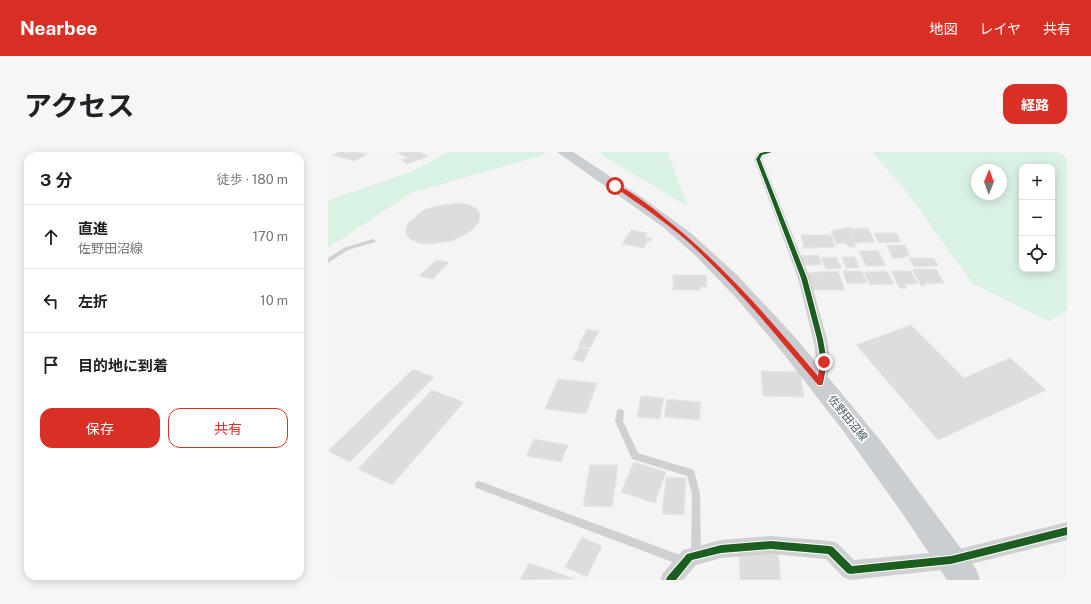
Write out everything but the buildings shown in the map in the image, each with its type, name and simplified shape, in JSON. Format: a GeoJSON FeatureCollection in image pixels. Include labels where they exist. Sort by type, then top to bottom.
{"type":"FeatureCollection","features":[{"type":"Feature","properties":{"kind":"main road","name":"佐野田沼線"},"geometry":{"type":"LineString","coordinates":[[564,152],[655,212],[702,251],[757,308],[859,430],[907,495],[965,580]]}},
{"type":"Feature","properties":{"kind":"street"},"geometry":{"type":"LineString","coordinates":[[770,152],[761,154],[758,159],[804,278],[820,339],[824,362],[820,383]]}},
{"type":"Feature","properties":{"kind":"street"},"geometry":{"type":"LineString","coordinates":[[670,580],[691,558],[721,549],[772,545],[830,550],[851,575],[951,560],[1067,531]]}},
{"type":"Feature","properties":{"kind":"lane"},"geometry":{"type":"LineString","coordinates":[[328,261],[346,250],[373,241]]}},
{"type":"Feature","properties":{"kind":"lane"},"geometry":{"type":"LineString","coordinates":[[480,485],[691,558],[696,494],[691,473],[635,456],[619,421],[620,412]]}},
{"type":"Feature","properties":{"kind":"green space"},"geometry":{"type":"Polygon","coordinates":[[[449,152],[544,152],[547,154],[411,193],[328,248],[328,200],[408,173],[449,152]]]}},
{"type":"Feature","properties":{"kind":"green space"},"geometry":{"type":"Polygon","coordinates":[[[601,152],[668,152],[687,206],[603,156],[601,152]]]}},
{"type":"Feature","properties":{"kind":"green space"},"geometry":{"type":"Polygon","coordinates":[[[872,152],[1067,152],[1067,310],[1049,321],[972,283],[907,192],[872,152]]]}},
{"type":"Feature","properties":{"kind":"cycle path"},"geometry":{"type":"LineString","coordinates":[[770,152],[761,154],[758,159],[804,278],[820,339],[824,362],[820,383]]}},
{"type":"Feature","properties":{"kind":"cycle path"},"geometry":{"type":"LineString","coordinates":[[670,580],[690,557],[721,549],[771,545],[830,550],[850,570],[951,560],[1067,531]]}},
{"type":"Feature","properties":{"kind":"route"},"geometry":{"type":"LineString","coordinates":[[615,186],[655,212],[702,251],[757,308],[820,383],[824,362]]}}]}
